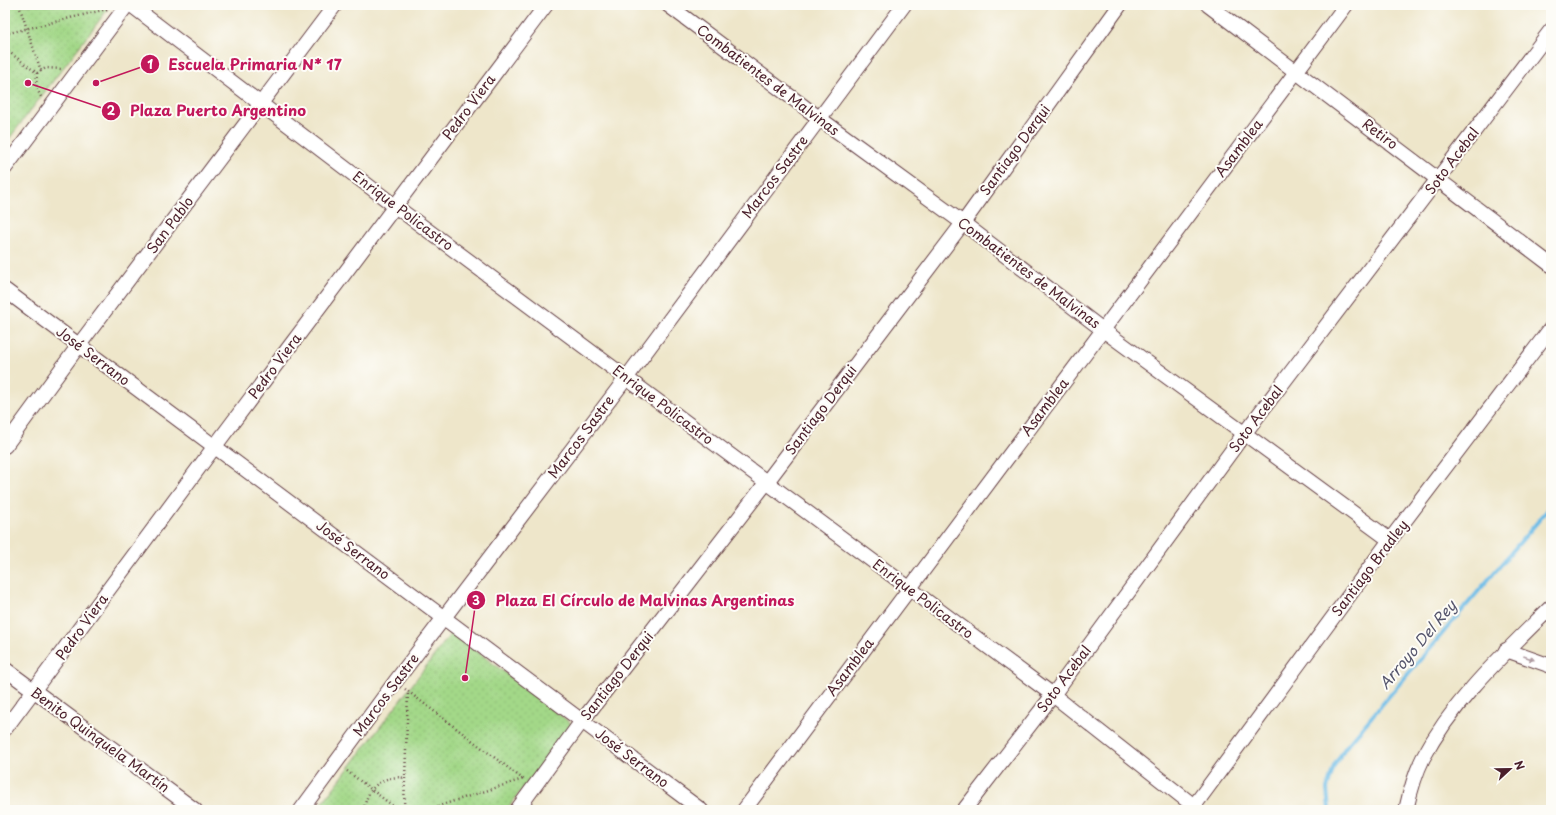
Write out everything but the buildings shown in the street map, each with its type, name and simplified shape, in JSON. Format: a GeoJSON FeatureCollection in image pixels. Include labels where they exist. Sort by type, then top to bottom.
{"type":"FeatureCollection","features":[{"type":"Feature","properties":{"kind":"street"},"geometry":{"type":"LineString","coordinates":[[5,168],[127,5]]}},
{"type":"Feature","properties":{"kind":"street","name":"Enrique Policastro"},"geometry":{"type":"LineString","coordinates":[[131,5],[395,206],[1052,694],[1193,808]]}},
{"type":"Feature","properties":{"kind":"street","name":"San Pablo"},"geometry":{"type":"LineString","coordinates":[[5,446],[79,345],[262,104],[335,5]]}},
{"type":"Feature","properties":{"kind":"street","name":"Pedro Viera"},"geometry":{"type":"LineString","coordinates":[[5,729],[546,5]]}},
{"type":"Feature","properties":{"kind":"street","name":"Combatientes de Malvinas"},"geometry":{"type":"LineString","coordinates":[[668,5],[963,223],[1103,330],[1390,540]]}},
{"type":"Feature","properties":{"kind":"street","name":"Marcos Sastre"},"geometry":{"type":"LineString","coordinates":[[301,810],[395,682],[627,377],[904,5]]}},
{"type":"Feature","properties":{"kind":"street","name":"Santiago Derqui"},"geometry":{"type":"LineString","coordinates":[[517,810],[528,783],[582,721],[766,482],[963,223],[1120,5]]}},
{"type":"Feature","properties":{"kind":"street","name":"Retiro"},"geometry":{"type":"LineString","coordinates":[[1208,5],[1551,265]]}},
{"type":"Feature","properties":{"kind":"street","name":"Asamblea"},"geometry":{"type":"LineString","coordinates":[[744,810],[908,588],[1346,5]]}},
{"type":"Feature","properties":{"kind":"street","name":"Soto Acebal"},"geometry":{"type":"LineString","coordinates":[[964,810],[1052,694],[1244,434],[1551,30]]}},
{"type":"Feature","properties":{"kind":"street","name":"José Serrano"},"geometry":{"type":"LineString","coordinates":[[5,290],[701,810]]}},
{"type":"Feature","properties":{"kind":"street","name":"Santiago Bradley"},"geometry":{"type":"LineString","coordinates":[[1193,808],[1390,540],[1551,328]]}},
{"type":"Feature","properties":{"kind":"street"},"geometry":{"type":"LineString","coordinates":[[1406,810],[1412,786],[1423,758],[1456,708],[1506,650],[1551,606]]}},
{"type":"Feature","properties":{"kind":"street"},"geometry":{"type":"LineString","coordinates":[[1506,650],[1551,666]]}},
{"type":"Feature","properties":{"kind":"street","name":"Benito Quinquela Martín"},"geometry":{"type":"LineString","coordinates":[[5,669],[195,810]]}},
{"type":"Feature","properties":{"kind":"path"},"geometry":{"type":"LineString","coordinates":[[19,5],[41,70]]}},
{"type":"Feature","properties":{"kind":"path"},"geometry":{"type":"LineString","coordinates":[[5,34],[108,9]]}},
{"type":"Feature","properties":{"kind":"path"},"geometry":{"type":"LineString","coordinates":[[5,49],[37,73]]}},
{"type":"Feature","properties":{"kind":"path"},"geometry":{"type":"LineString","coordinates":[[41,97],[36,87],[37,73],[46,68],[62,69]]}},
{"type":"Feature","properties":{"kind":"path"},"geometry":{"type":"LineString","coordinates":[[395,682],[528,783]]}},
{"type":"Feature","properties":{"kind":"path"},"geometry":{"type":"LineString","coordinates":[[404,807],[408,692]]}},
{"type":"Feature","properties":{"kind":"path"},"geometry":{"type":"LineString","coordinates":[[336,762],[397,810],[404,807],[411,810]]}},
{"type":"Feature","properties":{"kind":"path"},"geometry":{"type":"LineString","coordinates":[[364,810],[366,798],[371,789],[379,782],[389,778],[405,778]]}},
{"type":"Feature","properties":{"kind":"path"},"geometry":{"type":"LineString","coordinates":[[426,810],[528,783]]}},
{"type":"Feature","properties":{"kind":"green space"},"geometry":{"type":"Polygon","coordinates":[[[5,5],[103,5],[108,9],[5,144],[5,5]]]}},
{"type":"Feature","properties":{"kind":"green space"},"geometry":{"type":"Polygon","coordinates":[[[452,632],[573,725],[506,810],[317,810],[452,632]]]}},
{"type":"Feature","properties":{"kind":"waterway","name":"Arroyo Del Rey"},"geometry":{"type":"LineString","coordinates":[[1329,810],[1327,789],[1334,766],[1345,748],[1551,506]]}},
{"type":"Feature","properties":{"kind":"place","name":"Plaza Puerto Argentino"},"geometry":{"type":"Point","coordinates":[28,83]}},
{"type":"Feature","properties":{"kind":"place","name":"Escuela Primaria N* 17"},"geometry":{"type":"Point","coordinates":[96,83]}},
{"type":"Feature","properties":{"kind":"place","name":"Plaza El Círculo de Malvinas Argentinas"},"geometry":{"type":"Point","coordinates":[465,678]}}]}
